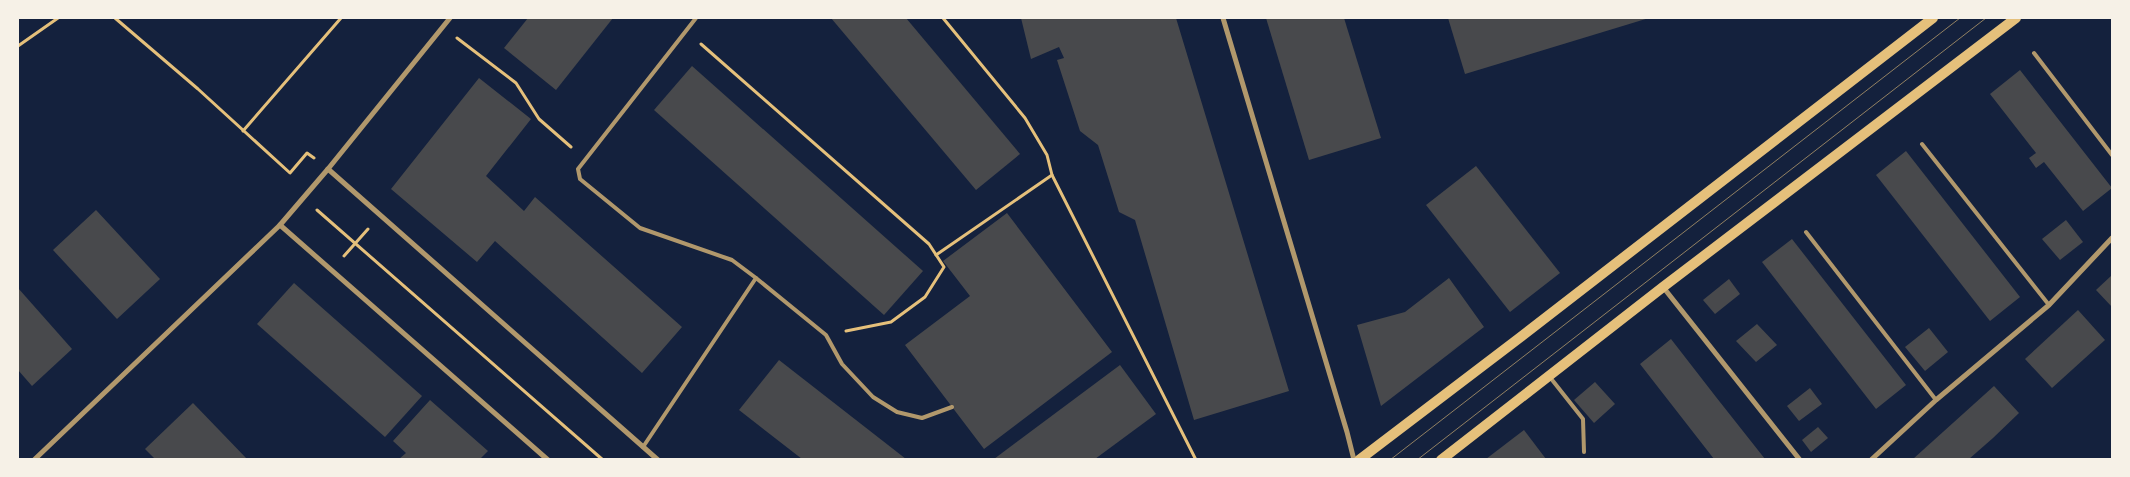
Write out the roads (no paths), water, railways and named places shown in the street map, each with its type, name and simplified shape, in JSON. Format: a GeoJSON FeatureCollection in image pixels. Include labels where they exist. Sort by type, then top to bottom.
{"type":"FeatureCollection","features":[{"type":"Feature","properties":{"kind":"main road"},"geometry":{"type":"LineString","coordinates":[[1359,460],[1933,18]]}},
{"type":"Feature","properties":{"kind":"main road"},"geometry":{"type":"LineString","coordinates":[[1441,460],[1663,286],[2016,18]]}},
{"type":"Feature","properties":{"kind":"street"},"geometry":{"type":"LineString","coordinates":[[34,460],[280,225],[328,169],[450,18]]}},
{"type":"Feature","properties":{"kind":"street"},"geometry":{"type":"LineString","coordinates":[[1223,18],[1345,423],[1354,460]]}},
{"type":"Feature","properties":{"kind":"street"},"geometry":{"type":"LineString","coordinates":[[328,169],[658,460]]}},
{"type":"Feature","properties":{"kind":"street"},"geometry":{"type":"LineString","coordinates":[[280,225],[548,460]]}},
{"type":"Feature","properties":{"kind":"street"},"geometry":{"type":"LineString","coordinates":[[1871,460],[1936,400],[2049,305],[2112,238]]}},
{"type":"Feature","properties":{"kind":"street"},"geometry":{"type":"LineString","coordinates":[[1663,286],[1800,460]]}},
{"type":"Feature","properties":{"kind":"lane"},"geometry":{"type":"LineString","coordinates":[[696,18],[584,159],[578,169],[580,179],[640,228],[732,260],[826,335],[842,364],[873,397],[897,412],[922,418],[952,407]]}},
{"type":"Feature","properties":{"kind":"lane"},"geometry":{"type":"LineString","coordinates":[[2034,53],[2112,155]]}},
{"type":"Feature","properties":{"kind":"lane"},"geometry":{"type":"LineString","coordinates":[[1922,144],[2049,305]]}},
{"type":"Feature","properties":{"kind":"lane"},"geometry":{"type":"LineString","coordinates":[[1806,232],[1936,400]]}},
{"type":"Feature","properties":{"kind":"lane"},"geometry":{"type":"LineString","coordinates":[[643,446],[756,278]]}},
{"type":"Feature","properties":{"kind":"lane"},"geometry":{"type":"LineString","coordinates":[[1548,376],[1583,418],[1584,452]]}},
{"type":"Feature","properties":{"kind":"tram line"},"geometry":{"type":"LineString","coordinates":[[1390,460],[1960,18]]}},
{"type":"Feature","properties":{"kind":"tram line"},"geometry":{"type":"LineString","coordinates":[[1417,460],[1986,18]]}}]}
